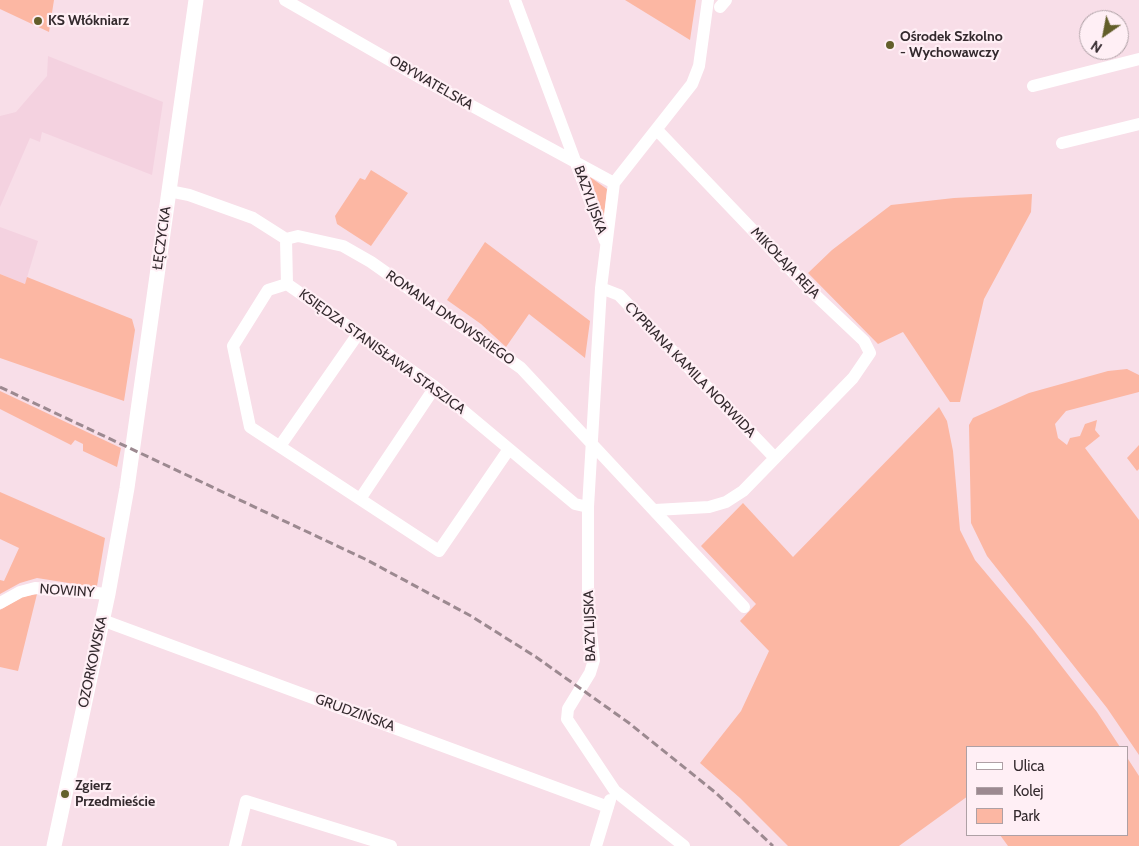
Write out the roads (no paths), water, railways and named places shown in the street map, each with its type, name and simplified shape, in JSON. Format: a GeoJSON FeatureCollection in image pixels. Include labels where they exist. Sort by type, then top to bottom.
{"type":"FeatureCollection","features":[{"type":"Feature","properties":{"kind":"main road","name":"ŁĘCZYCKA"},"geometry":{"type":"LineString","coordinates":[[128,477],[196,0]]}},
{"type":"Feature","properties":{"kind":"main road","name":"OZORKOWSKA"},"geometry":{"type":"LineString","coordinates":[[54,846],[108,594],[128,477]]}},
{"type":"Feature","properties":{"kind":"street","name":"OBYWATELSKA"},"geometry":{"type":"LineString","coordinates":[[285,0],[578,165],[614,183]]}},
{"type":"Feature","properties":{"kind":"street","name":"BAZYLIJSKA"},"geometry":{"type":"LineString","coordinates":[[515,0],[606,243],[601,288],[588,507],[588,605],[594,660],[590,672],[568,709],[567,719],[615,791]]}},
{"type":"Feature","properties":{"kind":"street"},"geometry":{"type":"LineString","coordinates":[[606,243],[614,183],[692,84],[699,66],[708,0]]}},
{"type":"Feature","properties":{"kind":"street"},"geometry":{"type":"LineString","coordinates":[[1033,86],[1139,59]]}},
{"type":"Feature","properties":{"kind":"street"},"geometry":{"type":"LineString","coordinates":[[1062,143],[1139,124]]}},
{"type":"Feature","properties":{"kind":"street","name":"MIKOŁAJA REJA"},"geometry":{"type":"LineString","coordinates":[[655,510],[709,507],[726,502],[743,491],[853,378],[870,353],[864,341],[809,289],[657,130]]}},
{"type":"Feature","properties":{"kind":"street"},"geometry":{"type":"LineString","coordinates":[[169,191],[189,195],[253,218],[286,239]]}},
{"type":"Feature","properties":{"kind":"street","name":"ROMANA DMOWSKIEGO"},"geometry":{"type":"LineString","coordinates":[[286,239],[298,236],[343,246],[371,262],[521,368],[591,440]]}},
{"type":"Feature","properties":{"kind":"street","name":"KSIĘDZA STANISŁAWA STASZICA"},"geometry":{"type":"LineString","coordinates":[[286,239],[287,284],[435,387],[575,504],[588,507]]}},
{"type":"Feature","properties":{"kind":"street"},"geometry":{"type":"LineString","coordinates":[[287,284],[268,290],[233,346],[250,427],[439,551],[509,449]]}},
{"type":"Feature","properties":{"kind":"street","name":"CYPRIANA KAMILA NORWIDA"},"geometry":{"type":"LineString","coordinates":[[601,288],[619,295],[775,458]]}},
{"type":"Feature","properties":{"kind":"street"},"geometry":{"type":"LineString","coordinates":[[280,446],[358,334]]}},
{"type":"Feature","properties":{"kind":"street"},"geometry":{"type":"LineString","coordinates":[[360,499],[435,387]]}},
{"type":"Feature","properties":{"kind":"street"},"geometry":{"type":"LineString","coordinates":[[591,440],[744,607]]}},
{"type":"Feature","properties":{"kind":"street","name":"NOWINY"},"geometry":{"type":"LineString","coordinates":[[0,603],[20,592],[35,588],[108,594]]}},
{"type":"Feature","properties":{"kind":"street","name":"GRUDZIŃSKA"},"geometry":{"type":"LineString","coordinates":[[102,620],[608,807]]}},
{"type":"Feature","properties":{"kind":"street"},"geometry":{"type":"LineString","coordinates":[[596,846],[615,791],[684,846]]}},
{"type":"Feature","properties":{"kind":"street"},"geometry":{"type":"LineString","coordinates":[[235,846],[246,801],[391,846]]}},
{"type":"Feature","properties":{"kind":"railway"},"geometry":{"type":"LineString","coordinates":[[0,387],[367,560],[471,616],[536,657],[629,723],[716,793],[773,846]]}},
{"type":"Feature","properties":{"kind":"place","name":"KS Włókniarz"},"geometry":{"type":"Point","coordinates":[38,21]}},
{"type":"Feature","properties":{"kind":"place","name":"Ośrodek Szkolno - Wychowawczy"},"geometry":{"type":"Point","coordinates":[890,45]}},
{"type":"Feature","properties":{"kind":"place","name":"Zgierz Przedmieście"},"geometry":{"type":"Point","coordinates":[65,794]}}]}
